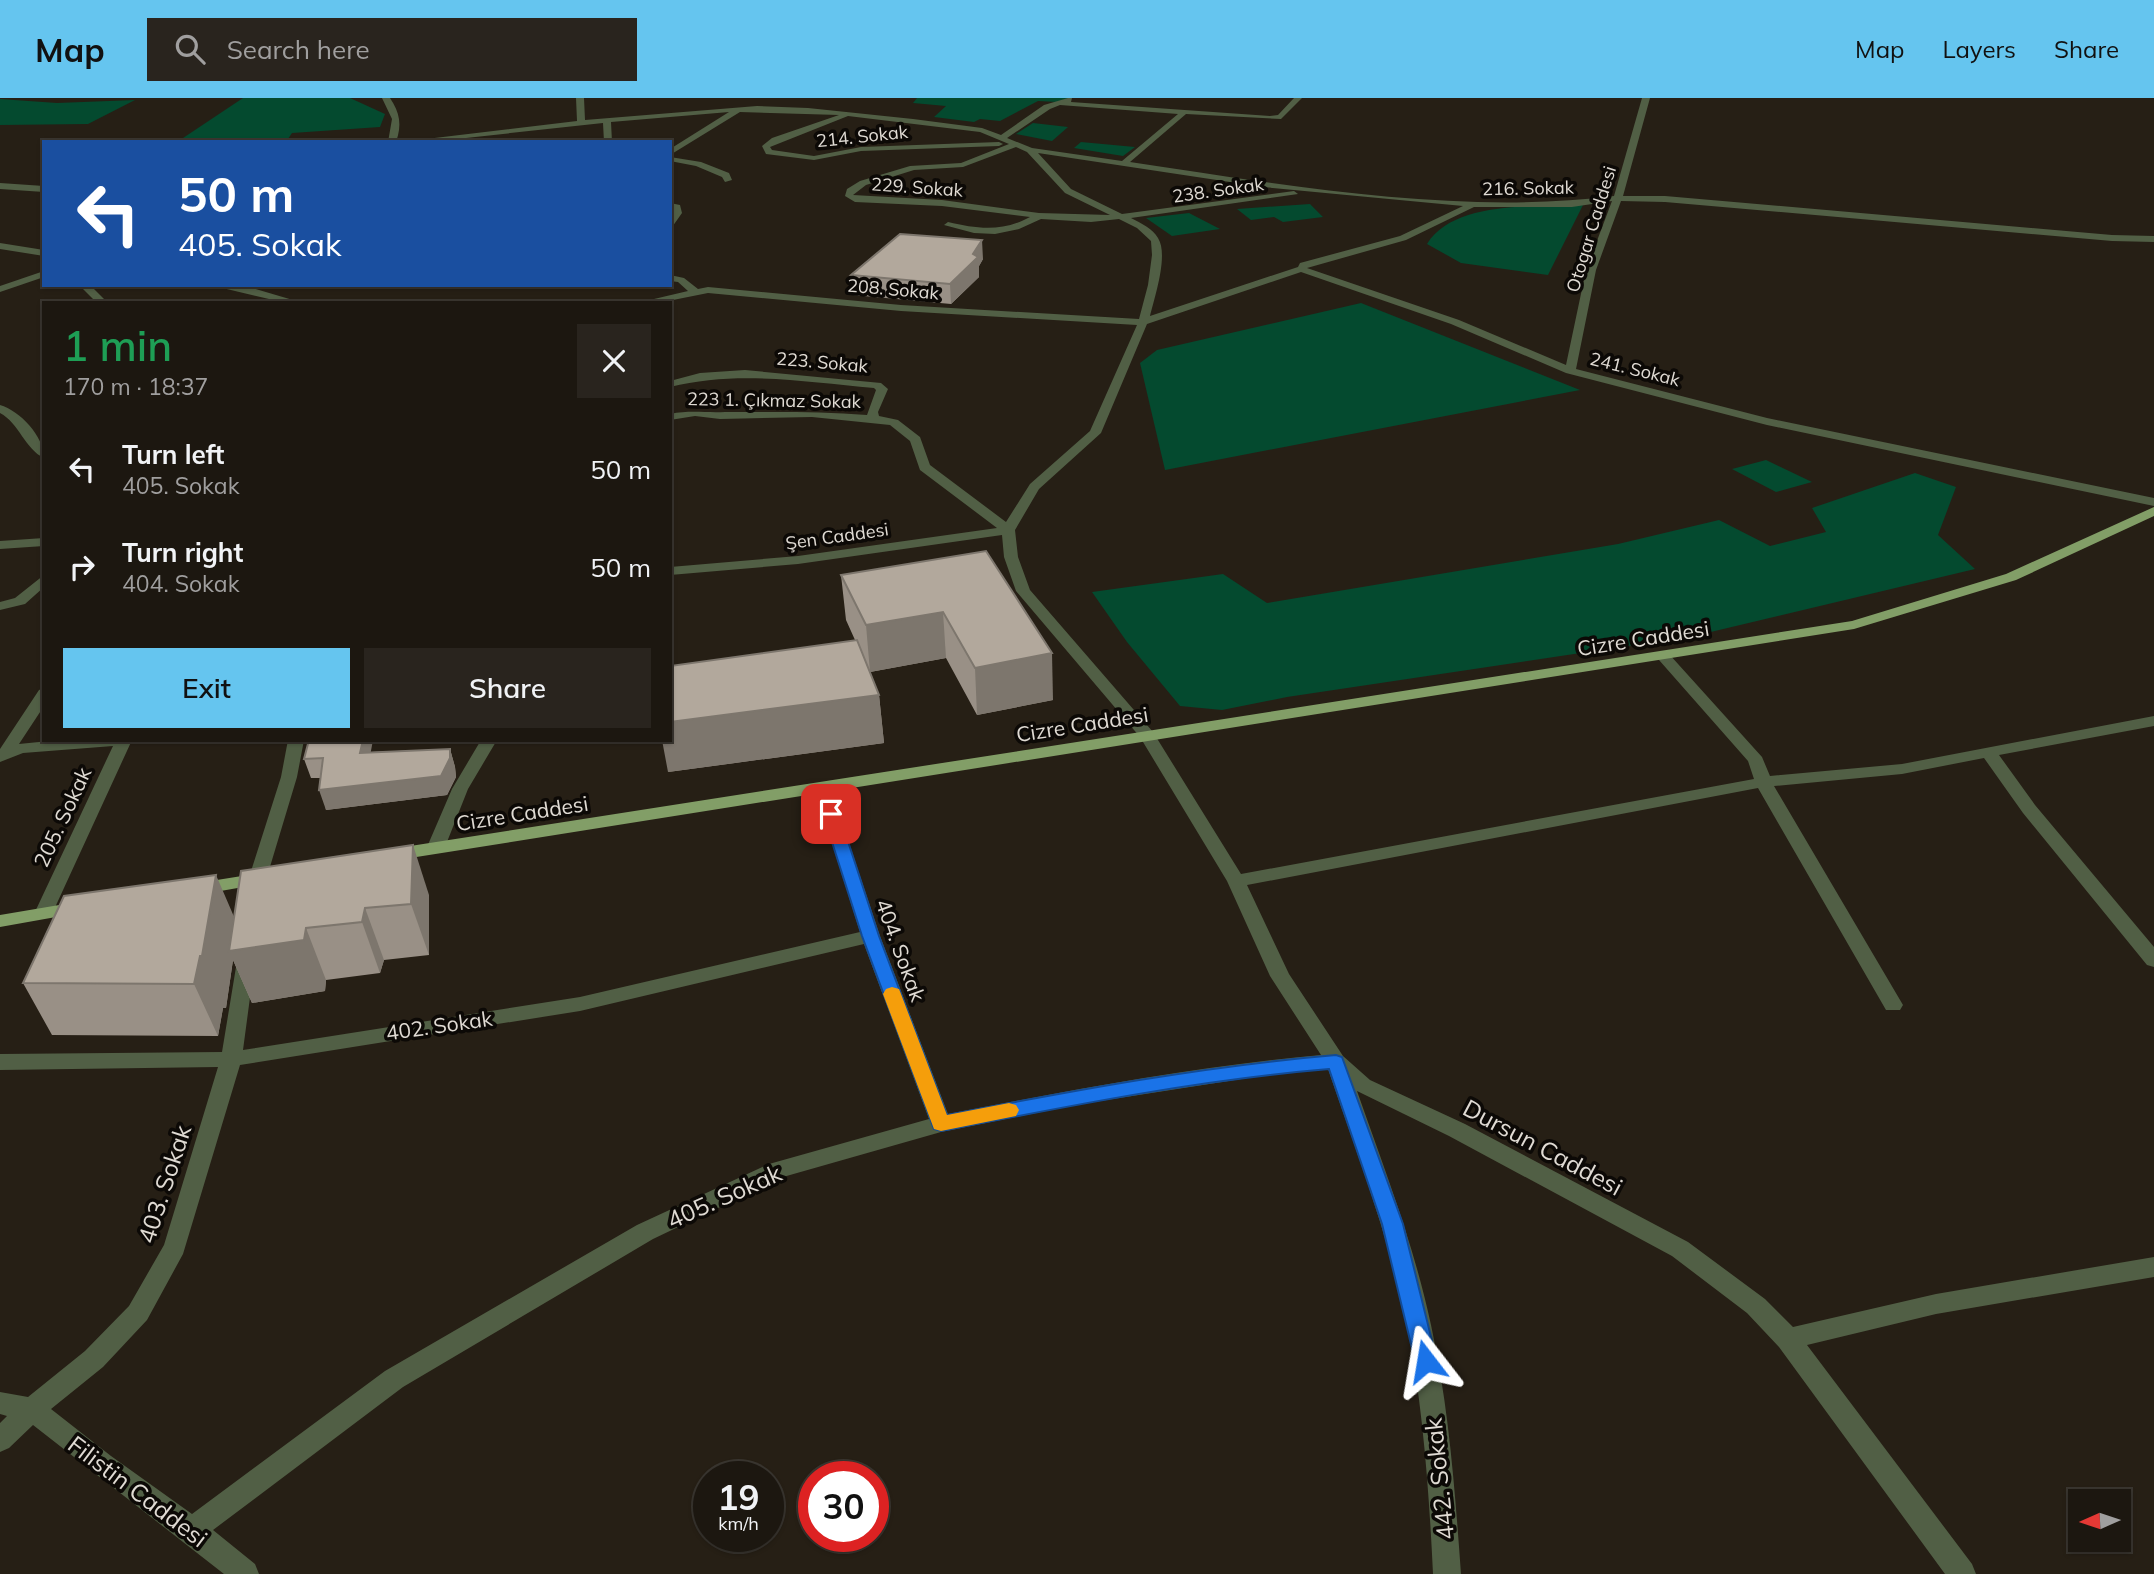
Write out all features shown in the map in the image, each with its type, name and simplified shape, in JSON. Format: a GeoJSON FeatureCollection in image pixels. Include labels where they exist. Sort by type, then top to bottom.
{"type":"FeatureCollection","features":[{"type":"Feature","properties":{"kind":"main road","name":"Cizre Caddesi"},"geometry":{"type":"LineString","coordinates":[[371,859],[1854,625],[2011,577],[2154,511]]}},
{"type":"Feature","properties":{"kind":"main road"},"geometry":{"type":"LineString","coordinates":[[176,892],[281,875]]}},
{"type":"Feature","properties":{"kind":"main road"},"geometry":{"type":"LineString","coordinates":[[0,921],[96,905]]}},
{"type":"Feature","properties":{"kind":"street"},"geometry":{"type":"LineString","coordinates":[[386,98],[396,111],[397,130],[393,140]]}},
{"type":"Feature","properties":{"kind":"street"},"geometry":{"type":"LineString","coordinates":[[580,98],[581,123]]}},
{"type":"Feature","properties":{"kind":"street"},"geometry":{"type":"LineString","coordinates":[[1002,138],[1047,107],[1075,98]]}},
{"type":"Feature","properties":{"kind":"street"},"geometry":{"type":"LineString","coordinates":[[1059,103],[1281,117],[1286,108],[1298,98]]}},
{"type":"Feature","properties":{"kind":"street","name":"Otogar Caddesi"},"geometry":{"type":"LineString","coordinates":[[1570,371],[1591,270],[1618,198],[1646,98]]}},
{"type":"Feature","properties":{"kind":"street"},"geometry":{"type":"LineString","coordinates":[[424,140],[607,120],[813,107],[982,130],[1030,150],[1068,191],[1140,226],[1154,240],[1157,255],[1143,322],[1095,433],[1034,487],[1008,530],[924,467],[916,439],[894,422],[874,419]]}},
{"type":"Feature","properties":{"kind":"street"},"geometry":{"type":"LineString","coordinates":[[672,152],[739,110]]}},
{"type":"Feature","properties":{"kind":"street"},"geometry":{"type":"LineString","coordinates":[[1125,163],[1184,112]]}},
{"type":"Feature","properties":{"kind":"street","name":"214. Sokak"},"geometry":{"type":"LineString","coordinates":[[852,114],[775,140],[766,146],[769,152],[814,158],[861,149],[1017,144]]}},
{"type":"Feature","properties":{"kind":"street"},"geometry":{"type":"LineString","coordinates":[[607,120],[608,140]]}},
{"type":"Feature","properties":{"kind":"street","name":"229. Sokak"},"geometry":{"type":"LineString","coordinates":[[1017,144],[963,165],[913,168],[863,183],[850,191],[849,196],[855,199],[943,203],[1039,216],[1121,217]]}},
{"type":"Feature","properties":{"kind":"street","name":"216. Sokak"},"geometry":{"type":"LineString","coordinates":[[1030,150],[1318,190],[1474,205],[1572,204],[1618,198],[1665,199],[2112,239],[2154,239]]}},
{"type":"Feature","properties":{"kind":"street"},"geometry":{"type":"LineString","coordinates":[[672,159],[698,164],[726,175],[728,180]]}},
{"type":"Feature","properties":{"kind":"street"},"geometry":{"type":"LineString","coordinates":[[0,186],[42,189]]}},
{"type":"Feature","properties":{"kind":"street","name":"238. Sokak"},"geometry":{"type":"LineString","coordinates":[[1121,217],[1318,190]]}},
{"type":"Feature","properties":{"kind":"street"},"geometry":{"type":"LineString","coordinates":[[1143,322],[1302,269],[1303,265],[1324,258],[1403,238],[1474,205]]}},
{"type":"Feature","properties":{"kind":"street"},"geometry":{"type":"LineString","coordinates":[[672,206],[677,207],[678,213],[672,224]]}},
{"type":"Feature","properties":{"kind":"street"},"geometry":{"type":"LineString","coordinates":[[948,225],[974,231],[1006,231],[1016,230],[1039,216]]}},
{"type":"Feature","properties":{"kind":"street"},"geometry":{"type":"LineString","coordinates":[[0,246],[42,253]]}},
{"type":"Feature","properties":{"kind":"street","name":"241. Sokak"},"geometry":{"type":"LineString","coordinates":[[1302,269],[1321,278],[1455,322],[1570,371],[1767,421],[2154,502]]}},
{"type":"Feature","properties":{"kind":"street"},"geometry":{"type":"LineString","coordinates":[[2,287],[42,275]]}},
{"type":"Feature","properties":{"kind":"street"},"geometry":{"type":"LineString","coordinates":[[672,278],[681,280],[694,291]]}},
{"type":"Feature","properties":{"kind":"street"},"geometry":{"type":"LineString","coordinates":[[86,287],[101,301]]}},
{"type":"Feature","properties":{"kind":"street"},"geometry":{"type":"LineString","coordinates":[[230,287],[291,301]]}},
{"type":"Feature","properties":{"kind":"street","name":"208. Sokak"},"geometry":{"type":"LineString","coordinates":[[651,301],[708,290],[999,315],[1143,322]]}},
{"type":"Feature","properties":{"kind":"street","name":"223. Sokak"},"geometry":{"type":"LineString","coordinates":[[672,383],[700,376],[745,373],[877,385],[882,389],[872,412],[874,419]]}},
{"type":"Feature","properties":{"kind":"street"},"geometry":{"type":"LineString","coordinates":[[0,408],[19,417],[36,447],[42,452]]}},
{"type":"Feature","properties":{"kind":"street","name":"223 1. Çıkmaz Sokak"},"geometry":{"type":"LineString","coordinates":[[673,417],[695,413],[720,416],[812,414],[874,419]]}},
{"type":"Feature","properties":{"kind":"street","name":"Şen Caddesi"},"geometry":{"type":"LineString","coordinates":[[672,571],[747,567],[1008,530]]}},
{"type":"Feature","properties":{"kind":"street","name":"Dursun Caddesi"},"geometry":{"type":"LineString","coordinates":[[1008,530],[1011,557],[1023,591],[1147,735],[1236,881],[1280,976],[1336,1061],[1363,1085],[1457,1130],[1680,1249],[1756,1306],[1788,1339],[1962,1574]]}},
{"type":"Feature","properties":{"kind":"street"},"geometry":{"type":"LineString","coordinates":[[4,545],[42,540]]}},
{"type":"Feature","properties":{"kind":"street"},"geometry":{"type":"LineString","coordinates":[[0,606],[20,601],[42,581]]}},
{"type":"Feature","properties":{"kind":"street"},"geometry":{"type":"LineString","coordinates":[[1664,657],[1756,760],[1763,782],[1893,1005]]}},
{"type":"Feature","properties":{"kind":"street"},"geometry":{"type":"LineString","coordinates":[[1,756],[42,696]]}},
{"type":"Feature","properties":{"kind":"street"},"geometry":{"type":"LineString","coordinates":[[1236,881],[1763,782],[1902,769],[2152,725]]}},
{"type":"Feature","properties":{"kind":"street"},"geometry":{"type":"LineString","coordinates":[[1,756],[23,748],[98,742]]}},
{"type":"Feature","properties":{"kind":"street","name":"205. Sokak"},"geometry":{"type":"LineString","coordinates":[[43,914],[122,742]]}},
{"type":"Feature","properties":{"kind":"street"},"geometry":{"type":"LineString","coordinates":[[250,917],[256,879],[289,777],[296,742]]}},
{"type":"Feature","properties":{"kind":"street"},"geometry":{"type":"LineString","coordinates":[[436,847],[460,789],[488,742]]}},
{"type":"Feature","properties":{"kind":"street"},"geometry":{"type":"LineString","coordinates":[[1988,752],[2037,820],[2154,960]]}},
{"type":"Feature","properties":{"kind":"street","name":"404. Sokak"},"geometry":{"type":"LineString","coordinates":[[823,789],[871,936],[941,1124]]}},
{"type":"Feature","properties":{"kind":"street","name":"402. Sokak"},"geometry":{"type":"LineString","coordinates":[[0,1062],[231,1059],[580,1004],[871,936]]}},
{"type":"Feature","properties":{"kind":"street","name":"403. Sokak"},"geometry":{"type":"LineString","coordinates":[[0,1440],[32,1409],[94,1359],[138,1313],[175,1247],[231,1059],[247,943]]}},
{"type":"Feature","properties":{"kind":"street","name":"405. Sokak"},"geometry":{"type":"LineString","coordinates":[[192,1530],[394,1379],[645,1232],[777,1170],[941,1124],[1081,1096],[1267,1067],[1336,1061]]}},
{"type":"Feature","properties":{"kind":"street","name":"442. Sokak"},"geometry":{"type":"LineString","coordinates":[[1336,1061],[1393,1224],[1426,1361],[1444,1522],[1447,1574]]}},
{"type":"Feature","properties":{"kind":"street"},"geometry":{"type":"LineString","coordinates":[[1788,1339],[1936,1304],[2154,1267]]}},
{"type":"Feature","properties":{"kind":"street"},"geometry":{"type":"LineString","coordinates":[[0,1403],[32,1409]]}},
{"type":"Feature","properties":{"kind":"street","name":"Filistin Caddesi"},"geometry":{"type":"LineString","coordinates":[[32,1409],[102,1465],[192,1530],[245,1574]]}},
{"type":"Feature","properties":{"kind":"green space"},"geometry":{"type":"Polygon","coordinates":[[[243,98],[350,98],[385,114],[380,127],[292,133],[287,140],[180,140],[243,98]]]}},
{"type":"Feature","properties":{"kind":"green space"},"geometry":{"type":"Polygon","coordinates":[[[917,98],[1069,98],[1058,102],[1038,101],[1000,121],[980,119],[974,122],[934,117],[946,106],[913,103],[917,98]]]}},
{"type":"Feature","properties":{"kind":"green space"},"geometry":{"type":"Polygon","coordinates":[[[0,99],[57,103],[135,100],[88,124],[0,125],[0,99]]]}},
{"type":"Feature","properties":{"kind":"green space"},"geometry":{"type":"Polygon","coordinates":[[[1033,123],[1068,127],[1052,141],[1016,134],[1033,123]]]}},
{"type":"Feature","properties":{"kind":"green space"},"geometry":{"type":"Polygon","coordinates":[[[1081,142],[1135,147],[1123,156],[1074,148],[1081,142]]]}},
{"type":"Feature","properties":{"kind":"green space"},"geometry":{"type":"Polygon","coordinates":[[[1310,204],[1323,217],[1283,222],[1274,217],[1251,220],[1237,209],[1310,204]]]}},
{"type":"Feature","properties":{"kind":"green space"},"geometry":{"type":"Polygon","coordinates":[[[1583,205],[1548,275],[1461,263],[1427,244],[1440,230],[1456,220],[1476,213],[1521,207],[1583,205]]]}},
{"type":"Feature","properties":{"kind":"green space"},"geometry":{"type":"Polygon","coordinates":[[[1189,213],[1220,229],[1172,236],[1146,218],[1189,213]]]}},
{"type":"Feature","properties":{"kind":"green space"},"geometry":{"type":"Polygon","coordinates":[[[1361,303],[1580,390],[1165,470],[1140,363],[1157,350],[1361,303]]]}},
{"type":"Feature","properties":{"kind":"green space"},"geometry":{"type":"Polygon","coordinates":[[[1766,460],[1812,482],[1776,492],[1732,469],[1766,460]]]}},
{"type":"Feature","properties":{"kind":"green space"},"geometry":{"type":"Polygon","coordinates":[[[1915,473],[1956,487],[1938,535],[1975,569],[1694,636],[1287,697],[1222,710],[1180,706],[1127,642],[1092,592],[1223,574],[1267,603],[1618,544],[1719,520],[1770,546],[1826,532],[1812,508],[1915,473]]]}},
{"type":"Feature","properties":{"kind":"building"},"geometry":{"type":"Polygon","coordinates":[[[900,234],[982,240],[973,254],[978,257],[950,284],[851,275],[900,234]]]}},
{"type":"Feature","properties":{"kind":"building"},"geometry":{"type":"Polygon","coordinates":[[[986,551],[1052,653],[975,668],[943,612],[866,625],[841,575],[986,551]]]}},
{"type":"Feature","properties":{"kind":"building"},"geometry":{"type":"Polygon","coordinates":[[[857,640],[879,695],[672,722],[672,666],[857,640]]]}},
{"type":"Feature","properties":{"kind":"building"},"geometry":{"type":"Polygon","coordinates":[[[308,742],[363,742],[360,753],[450,749],[450,758],[441,776],[319,790],[323,758],[304,759],[308,742]]]}},
{"type":"Feature","properties":{"kind":"building"},"geometry":{"type":"Polygon","coordinates":[[[413,845],[411,904],[365,908],[362,922],[306,928],[304,940],[229,951],[241,871],[413,845]]]}},
{"type":"Feature","properties":{"kind":"building"},"geometry":{"type":"Polygon","coordinates":[[[216,875],[202,956],[194,984],[23,983],[64,896],[216,875]]]}},
{"type":"Feature","properties":{"kind":"slow traffic"},"geometry":{"type":"LineString","coordinates":[[892,994],[941,1124],[1009,1110]]}},
{"type":"Feature","properties":{"kind":"route"},"geometry":{"type":"LineString","coordinates":[[831,814],[871,936],[941,1124],[1081,1096],[1267,1067],[1336,1061],[1393,1224],[1426,1361]]}}]}
